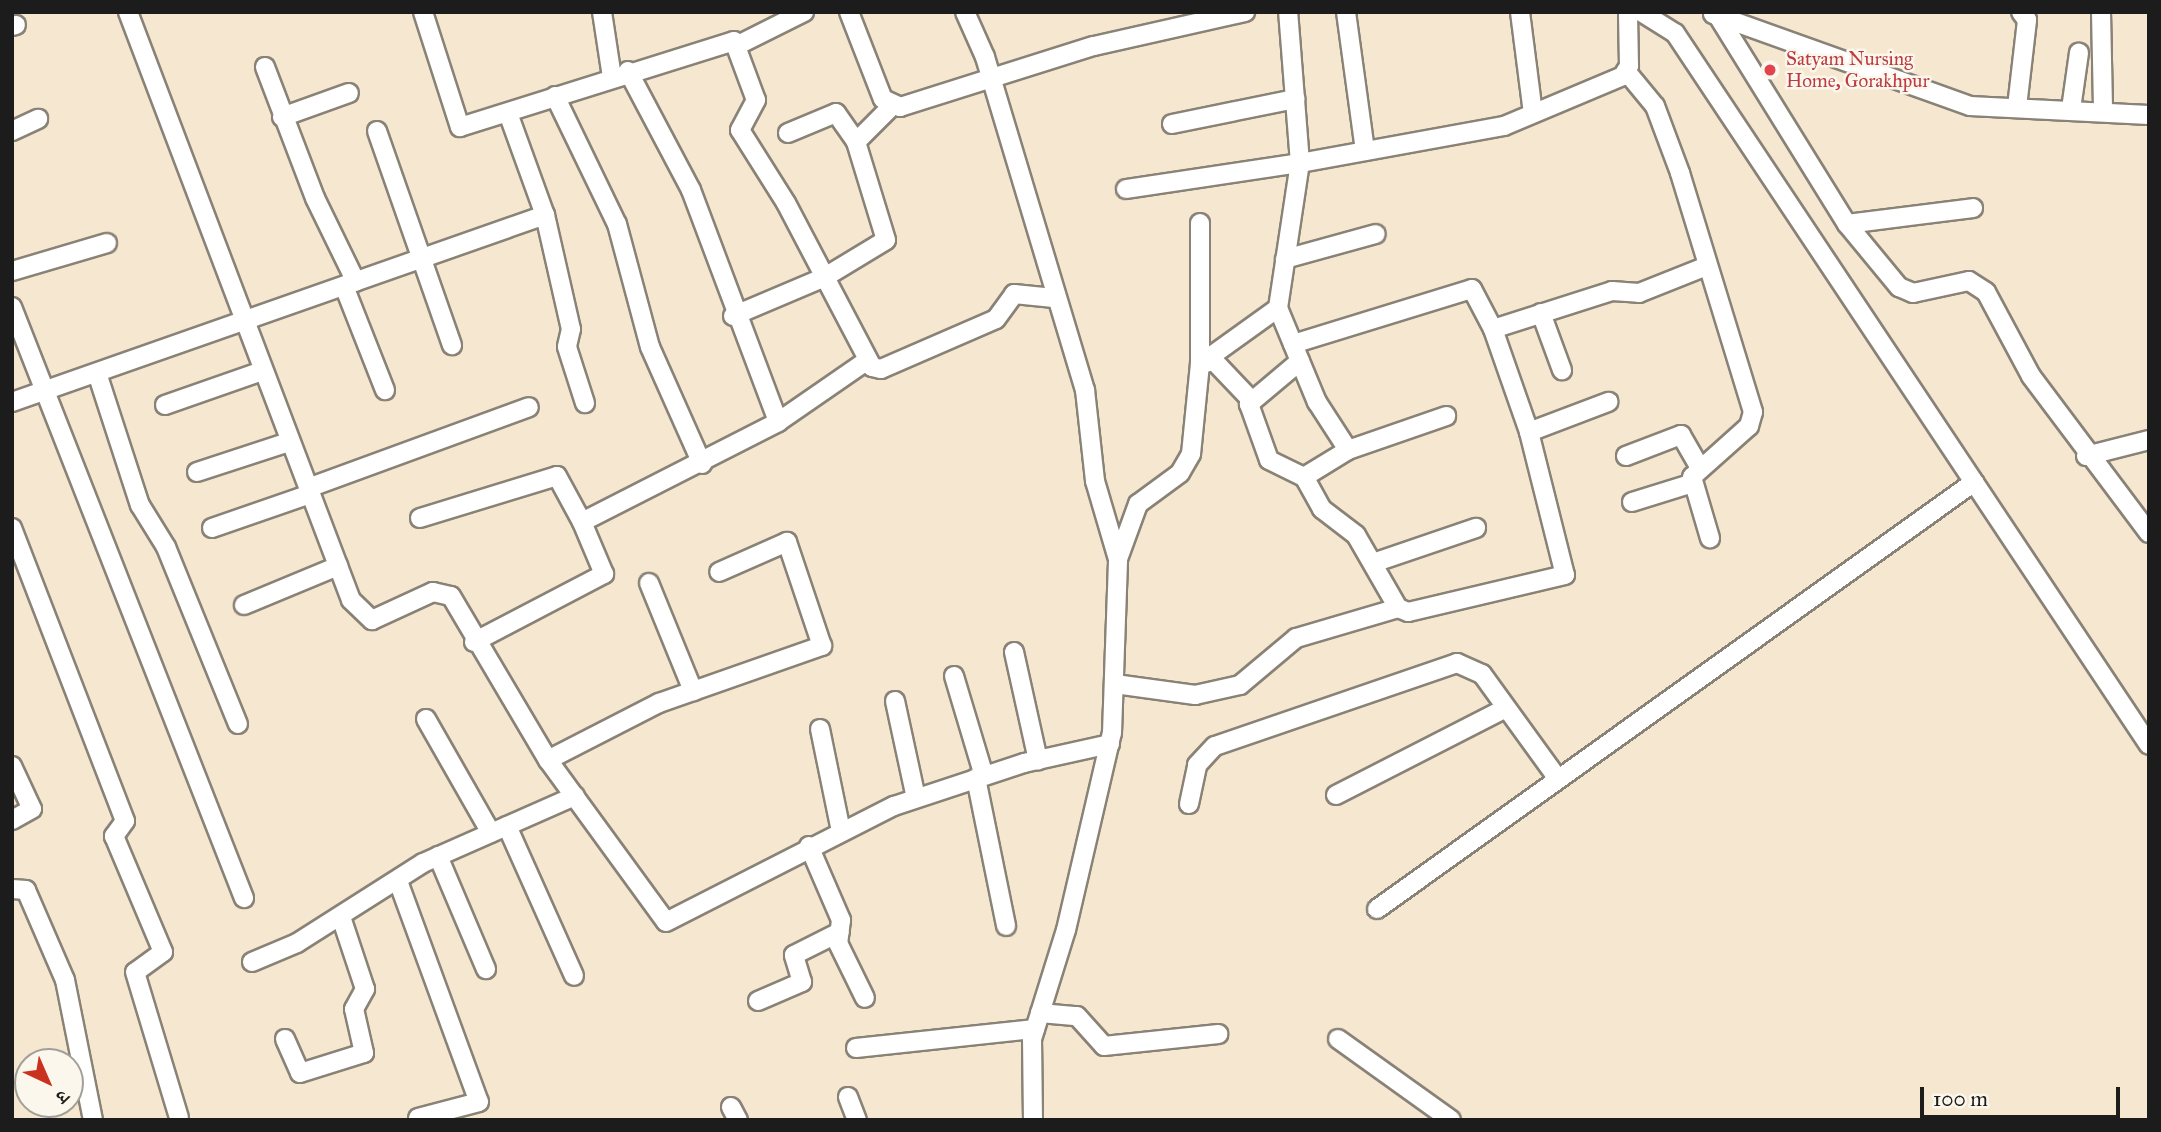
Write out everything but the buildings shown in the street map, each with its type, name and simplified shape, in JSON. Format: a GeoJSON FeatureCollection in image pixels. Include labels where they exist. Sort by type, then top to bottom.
{"type":"FeatureCollection","features":[{"type":"Feature","properties":{"kind":"street"},"geometry":{"type":"LineString","coordinates":[[128,12],[242,322],[338,566],[363,616],[384,619],[442,591],[451,596],[474,642],[548,760],[669,923],[810,846],[916,798],[1038,760],[1110,744]]}},
{"type":"Feature","properties":{"kind":"street"},"geometry":{"type":"LineString","coordinates":[[423,12],[458,126],[508,113],[728,39],[738,45],[756,100],[740,130],[825,277],[865,362],[881,369],[996,319],[1014,294],[1054,298]]}},
{"type":"Feature","properties":{"kind":"street"},"geometry":{"type":"LineString","coordinates":[[602,12],[620,74],[680,165],[733,316],[778,422]]}},
{"type":"Feature","properties":{"kind":"street"},"geometry":{"type":"LineString","coordinates":[[738,45],[804,12]]}},
{"type":"Feature","properties":{"kind":"street"},"geometry":{"type":"LineString","coordinates":[[849,12],[883,99],[892,106]]}},
{"type":"Feature","properties":{"kind":"street"},"geometry":{"type":"LineString","coordinates":[[965,12],[992,81],[1054,298],[1085,390],[1095,481],[1118,559],[1115,684],[1110,744],[1038,1021],[1028,1070],[1033,1120]]}},
{"type":"Feature","properties":{"kind":"street"},"geometry":{"type":"LineString","coordinates":[[856,142],[892,106],[992,81],[1156,29],[1245,12]]}},
{"type":"Feature","properties":{"kind":"street"},"geometry":{"type":"LineString","coordinates":[[1288,12],[1300,163],[1278,308],[1296,352],[1348,450]]}},
{"type":"Feature","properties":{"kind":"street"},"geometry":{"type":"LineString","coordinates":[[1346,12],[1365,151]]}},
{"type":"Feature","properties":{"kind":"street"},"geometry":{"type":"LineString","coordinates":[[1520,12],[1533,113]]}},
{"type":"Feature","properties":{"kind":"street"},"geometry":{"type":"LineString","coordinates":[[1628,12],[1626,71],[1654,106],[1707,266],[1753,419],[1699,466],[1693,483],[1710,538]]}},
{"type":"Feature","properties":{"kind":"street"},"geometry":{"type":"LineString","coordinates":[[1641,12],[1675,33],[2149,745]]}},
{"type":"Feature","properties":{"kind":"street"},"geometry":{"type":"LineString","coordinates":[[2017,107],[2027,20],[2021,12]]}},
{"type":"Feature","properties":{"kind":"street"},"geometry":{"type":"LineString","coordinates":[[2101,12],[2103,111]]}},
{"type":"Feature","properties":{"kind":"street"},"geometry":{"type":"LineString","coordinates":[[1714,14],[1960,104],[2149,115]]}},
{"type":"Feature","properties":{"kind":"street"},"geometry":{"type":"LineString","coordinates":[[1714,14],[1847,224],[1907,292],[1969,281],[1986,292],[2031,376],[2086,456],[2147,536]]}},
{"type":"Feature","properties":{"kind":"street"},"geometry":{"type":"LineString","coordinates":[[2071,109],[2079,53]]}},
{"type":"Feature","properties":{"kind":"street"},"geometry":{"type":"LineString","coordinates":[[265,67],[282,117],[350,284],[385,390]]}},
{"type":"Feature","properties":{"kind":"street"},"geometry":{"type":"LineString","coordinates":[[1126,189],[1300,163],[1504,126],[1626,71]]}},
{"type":"Feature","properties":{"kind":"street"},"geometry":{"type":"LineString","coordinates":[[282,117],[349,93]]}},
{"type":"Feature","properties":{"kind":"street"},"geometry":{"type":"LineString","coordinates":[[555,96],[617,224],[650,347],[702,464]]}},
{"type":"Feature","properties":{"kind":"street"},"geometry":{"type":"LineString","coordinates":[[1171,124],[1295,99]]}},
{"type":"Feature","properties":{"kind":"street"},"geometry":{"type":"LineString","coordinates":[[508,113],[545,215],[572,329],[567,347],[585,403]]}},
{"type":"Feature","properties":{"kind":"street"},"geometry":{"type":"LineString","coordinates":[[733,316],[825,277],[886,240],[856,142],[836,113],[788,133]]}},
{"type":"Feature","properties":{"kind":"street"},"geometry":{"type":"LineString","coordinates":[[12,131],[38,119]]}},
{"type":"Feature","properties":{"kind":"street"},"geometry":{"type":"LineString","coordinates":[[377,131],[424,257],[452,345]]}},
{"type":"Feature","properties":{"kind":"street"},"geometry":{"type":"LineString","coordinates":[[1847,224],[1973,208]]}},
{"type":"Feature","properties":{"kind":"street"},"geometry":{"type":"LineString","coordinates":[[12,402],[48,393],[97,373],[545,215]]}},
{"type":"Feature","properties":{"kind":"street"},"geometry":{"type":"LineString","coordinates":[[1118,559],[1138,504],[1187,464],[1200,364],[1200,223]]}},
{"type":"Feature","properties":{"kind":"street"},"geometry":{"type":"LineString","coordinates":[[1285,259],[1376,233]]}},
{"type":"Feature","properties":{"kind":"street"},"geometry":{"type":"LineString","coordinates":[[12,271],[107,243]]}},
{"type":"Feature","properties":{"kind":"street"},"geometry":{"type":"LineString","coordinates":[[1493,329],[1612,291],[1639,293],[1707,266]]}},
{"type":"Feature","properties":{"kind":"street"},"geometry":{"type":"LineString","coordinates":[[1115,684],[1195,695],[1240,685],[1296,638],[1398,608],[1408,612],[1565,575],[1529,432],[1493,329],[1472,289],[1296,352],[1251,400]]}},
{"type":"Feature","properties":{"kind":"street"},"geometry":{"type":"LineString","coordinates":[[12,307],[244,898]]}},
{"type":"Feature","properties":{"kind":"street"},"geometry":{"type":"LineString","coordinates":[[1200,364],[1278,308]]}},
{"type":"Feature","properties":{"kind":"street"},"geometry":{"type":"LineString","coordinates":[[1541,313],[1562,370]]}},
{"type":"Feature","properties":{"kind":"street"},"geometry":{"type":"LineString","coordinates":[[1200,364],[1214,360],[1251,400],[1269,460],[1304,477],[1322,509],[1356,535],[1398,608]]}},
{"type":"Feature","properties":{"kind":"street"},"geometry":{"type":"LineString","coordinates":[[582,522],[702,464],[778,422],[865,362]]}},
{"type":"Feature","properties":{"kind":"street"},"geometry":{"type":"LineString","coordinates":[[165,405],[262,371]]}},
{"type":"Feature","properties":{"kind":"street"},"geometry":{"type":"LineString","coordinates":[[97,373],[139,505],[166,547],[238,723]]}},
{"type":"Feature","properties":{"kind":"street"},"geometry":{"type":"LineString","coordinates":[[1529,432],[1608,402]]}},
{"type":"Feature","properties":{"kind":"street"},"geometry":{"type":"LineString","coordinates":[[212,528],[529,407]]}},
{"type":"Feature","properties":{"kind":"street"},"geometry":{"type":"LineString","coordinates":[[1304,477],[1348,450],[1446,416]]}},
{"type":"Feature","properties":{"kind":"street"},"geometry":{"type":"LineString","coordinates":[[1626,456],[1681,435],[1699,466]]}},
{"type":"Feature","properties":{"kind":"street"},"geometry":{"type":"LineString","coordinates":[[2086,456],[2149,440]]}},
{"type":"Feature","properties":{"kind":"street"},"geometry":{"type":"LineString","coordinates":[[197,472],[289,442]]}},
{"type":"Feature","properties":{"kind":"street"},"geometry":{"type":"LineString","coordinates":[[420,518],[557,476],[582,522],[604,574],[474,642]]}},
{"type":"Feature","properties":{"kind":"street"},"geometry":{"type":"LineString","coordinates":[[1377,909],[1974,482]]}},
{"type":"Feature","properties":{"kind":"street"},"geometry":{"type":"LineString","coordinates":[[1632,502],[1693,483]]}},
{"type":"Feature","properties":{"kind":"street"},"geometry":{"type":"LineString","coordinates":[[12,528],[125,821],[114,836],[163,952],[135,972],[179,1118]]}},
{"type":"Feature","properties":{"kind":"street"},"geometry":{"type":"LineString","coordinates":[[1373,563],[1476,528]]}},
{"type":"Feature","properties":{"kind":"street"},"geometry":{"type":"LineString","coordinates":[[548,760],[693,691],[823,643],[787,542],[719,572]]}},
{"type":"Feature","properties":{"kind":"street"},"geometry":{"type":"LineString","coordinates":[[244,606],[338,566]]}},
{"type":"Feature","properties":{"kind":"street"},"geometry":{"type":"LineString","coordinates":[[649,583],[693,691]]}},
{"type":"Feature","properties":{"kind":"street"},"geometry":{"type":"LineString","coordinates":[[1014,652],[1038,760]]}},
{"type":"Feature","properties":{"kind":"street"},"geometry":{"type":"LineString","coordinates":[[1189,804],[1197,765],[1215,746],[1457,663],[1475,667],[1558,779]]}},
{"type":"Feature","properties":{"kind":"street"},"geometry":{"type":"LineString","coordinates":[[954,676],[980,777],[1006,926]]}},
{"type":"Feature","properties":{"kind":"street"},"geometry":{"type":"LineString","coordinates":[[895,701],[916,798]]}},
{"type":"Feature","properties":{"kind":"street"},"geometry":{"type":"LineString","coordinates":[[1336,795],[1506,708]]}},
{"type":"Feature","properties":{"kind":"street"},"geometry":{"type":"LineString","coordinates":[[426,719],[499,830],[574,976]]}},
{"type":"Feature","properties":{"kind":"street"},"geometry":{"type":"LineString","coordinates":[[820,729],[841,831]]}},
{"type":"Feature","properties":{"kind":"street"},"geometry":{"type":"LineString","coordinates":[[12,766],[32,809],[12,821]]}},
{"type":"Feature","properties":{"kind":"street"},"geometry":{"type":"LineString","coordinates":[[252,962],[341,917],[438,856],[575,796]]}},
{"type":"Feature","properties":{"kind":"street"},"geometry":{"type":"LineString","coordinates":[[810,846],[841,919],[838,943],[865,998]]}},
{"type":"Feature","properties":{"kind":"street"},"geometry":{"type":"LineString","coordinates":[[438,856],[486,969]]}},
{"type":"Feature","properties":{"kind":"street"},"geometry":{"type":"LineString","coordinates":[[398,881],[479,1102],[418,1118]]}},
{"type":"Feature","properties":{"kind":"street"},"geometry":{"type":"LineString","coordinates":[[12,889],[26,890],[65,979],[93,1120]]}},
{"type":"Feature","properties":{"kind":"street"},"geometry":{"type":"LineString","coordinates":[[285,1039],[300,1073],[364,1053],[354,1009],[365,989],[341,917]]}},
{"type":"Feature","properties":{"kind":"street"},"geometry":{"type":"LineString","coordinates":[[758,1001],[802,982],[794,955],[840,932]]}},
{"type":"Feature","properties":{"kind":"street"},"geometry":{"type":"LineString","coordinates":[[856,1048],[1077,1017],[1104,1046],[1218,1034]]}},
{"type":"Feature","properties":{"kind":"street"},"geometry":{"type":"LineString","coordinates":[[1338,1039],[1451,1120]]}},
{"type":"Feature","properties":{"kind":"street"},"geometry":{"type":"LineString","coordinates":[[848,1097],[857,1120]]}},
{"type":"Feature","properties":{"kind":"place","name":"Satyam Nursing Home, Gorakhpur"},"geometry":{"type":"Point","coordinates":[1770,70]}}]}
